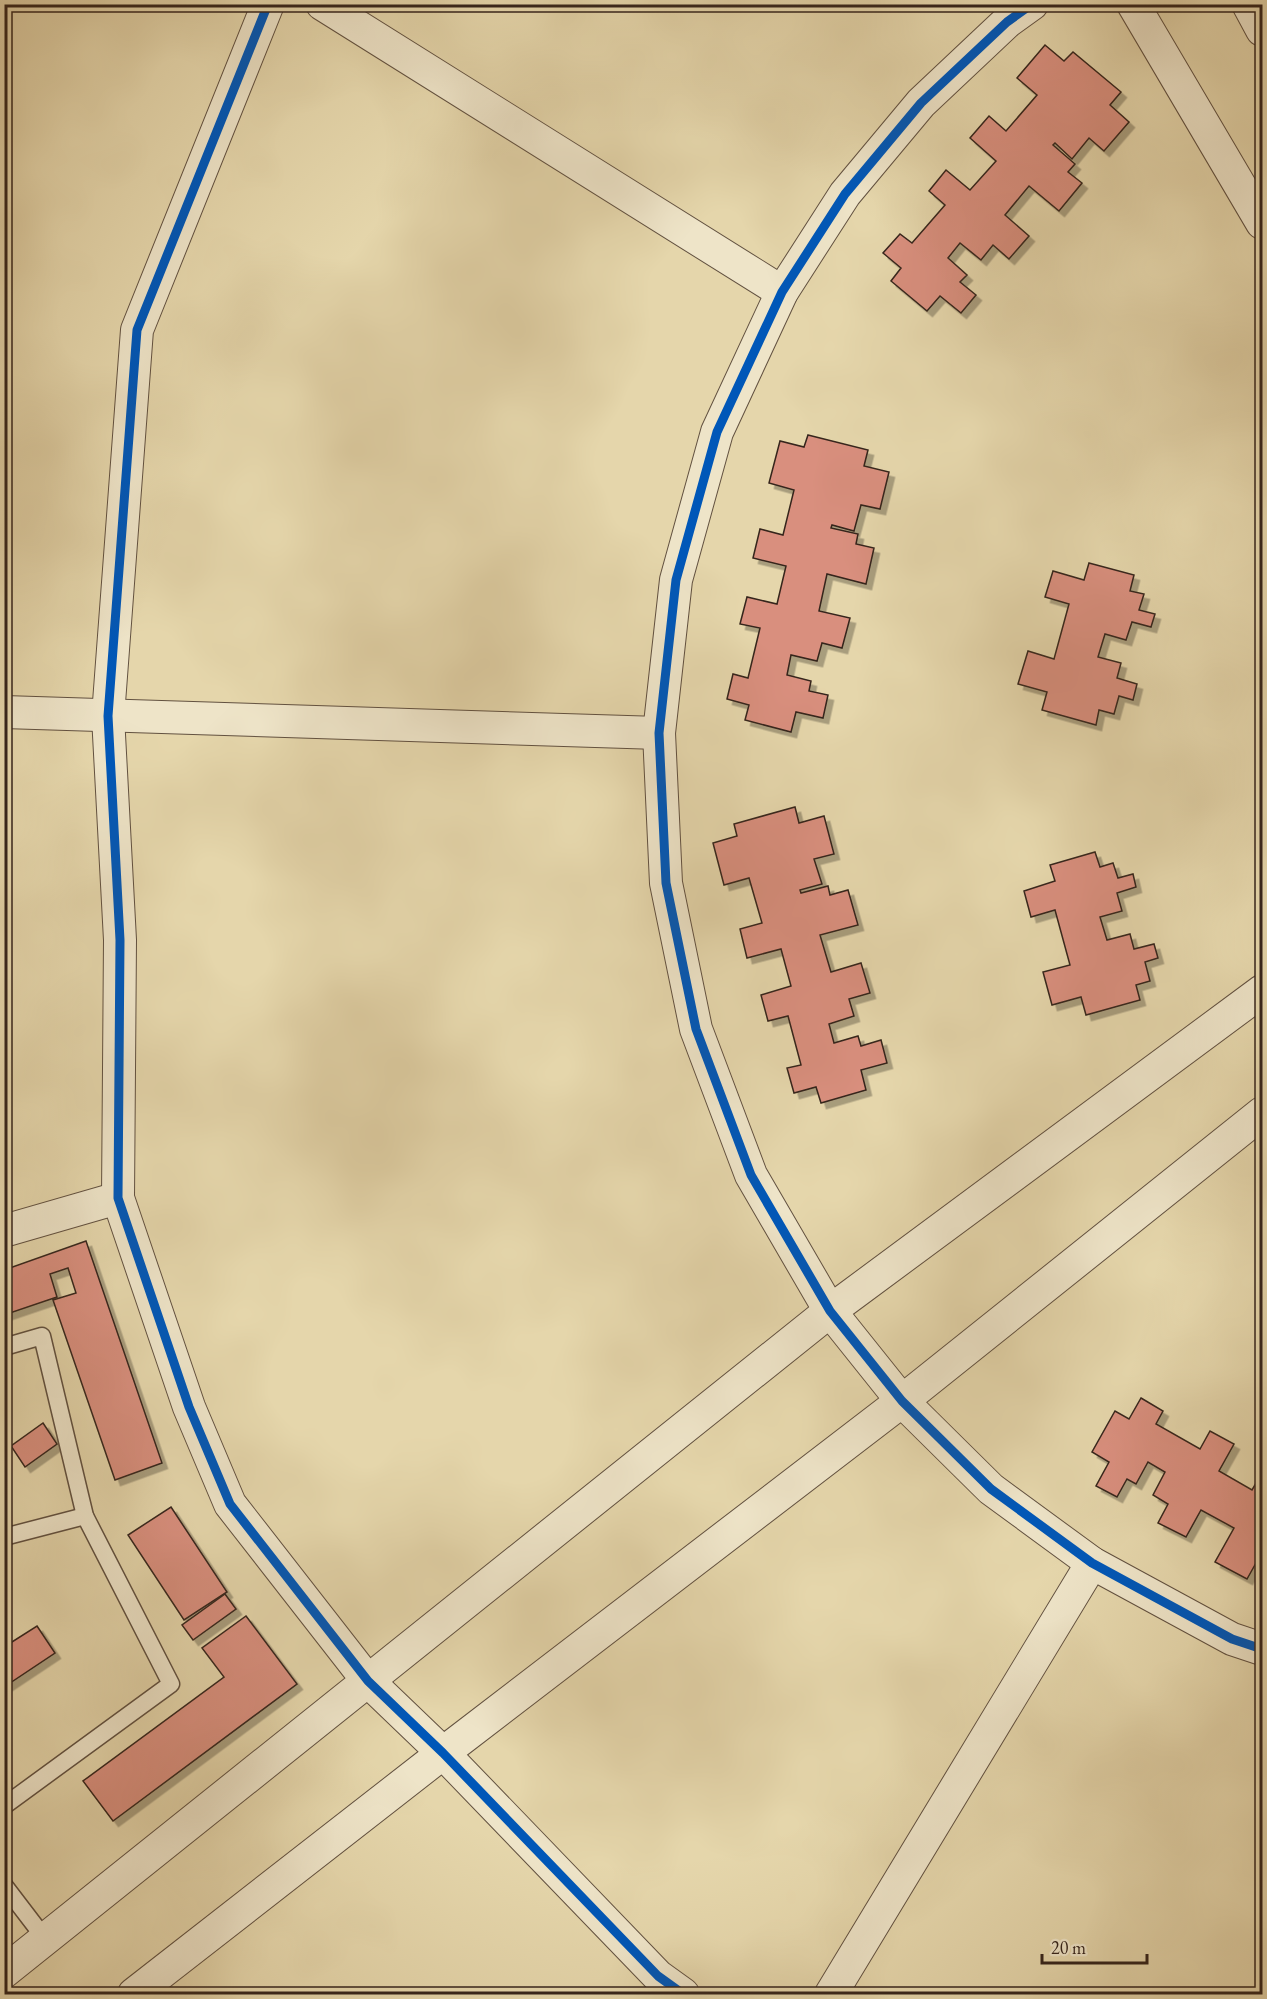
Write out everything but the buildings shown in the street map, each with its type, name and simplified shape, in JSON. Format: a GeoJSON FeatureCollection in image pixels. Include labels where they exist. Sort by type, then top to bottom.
{"type":"FeatureCollection","features":[{"type":"Feature","properties":{"kind":"street"},"geometry":{"type":"LineString","coordinates":[[268,4],[136,330],[108,716],[120,940],[118,1198],[189,1407],[230,1503],[368,1681],[443,1754],[658,1976],[683,1995]]}},
{"type":"Feature","properties":{"kind":"street"},"geometry":{"type":"LineString","coordinates":[[322,4],[782,292]]}},
{"type":"Feature","properties":{"kind":"street"},"geometry":{"type":"LineString","coordinates":[[1032,4],[1007,22],[921,103],[845,194],[782,292],[717,432],[676,580],[659,733],[666,883],[696,1029],[752,1175],[830,1311],[902,1401],[991,1489],[1092,1563],[1232,1639],[1263,1649]]}},
{"type":"Feature","properties":{"kind":"street"},"geometry":{"type":"LineString","coordinates":[[1132,4],[1263,223]]}},
{"type":"Feature","properties":{"kind":"street"},"geometry":{"type":"LineString","coordinates":[[1248,4],[1263,30]]}},
{"type":"Feature","properties":{"kind":"street"},"geometry":{"type":"LineString","coordinates":[[4,712],[659,733]]}},
{"type":"Feature","properties":{"kind":"street"},"geometry":{"type":"LineString","coordinates":[[4,1972],[830,1311],[1263,991]]}},
{"type":"Feature","properties":{"kind":"street"},"geometry":{"type":"LineString","coordinates":[[134,1995],[902,1401],[1263,1113]]}},
{"type":"Feature","properties":{"kind":"street"},"geometry":{"type":"LineString","coordinates":[[4,1231],[118,1198]]}},
{"type":"Feature","properties":{"kind":"street"},"geometry":{"type":"LineString","coordinates":[[831,1995],[1092,1563]]}},
{"type":"Feature","properties":{"kind":"lane"},"geometry":{"type":"LineString","coordinates":[[4,1347],[42,1336],[85,1516],[171,1684],[4,1806]]}},
{"type":"Feature","properties":{"kind":"lane"},"geometry":{"type":"LineString","coordinates":[[4,1537],[85,1516]]}},
{"type":"Feature","properties":{"kind":"lane"},"geometry":{"type":"LineString","coordinates":[[4,1886],[46,1940]]}},
{"type":"Feature","properties":{"kind":"cycle path"},"geometry":{"type":"LineString","coordinates":[[268,4],[137,330],[108,716],[120,940],[118,1198],[189,1407],[230,1504],[368,1681],[443,1753],[658,1976],[683,1994]]}},
{"type":"Feature","properties":{"kind":"cycle path"},"geometry":{"type":"LineString","coordinates":[[1032,4],[1007,22],[921,103],[845,194],[782,292],[717,432],[676,580],[659,733],[666,883],[696,1029],[751,1175],[830,1311],[902,1401],[991,1489],[1092,1563],[1232,1639],[1262,1649]]}}]}
